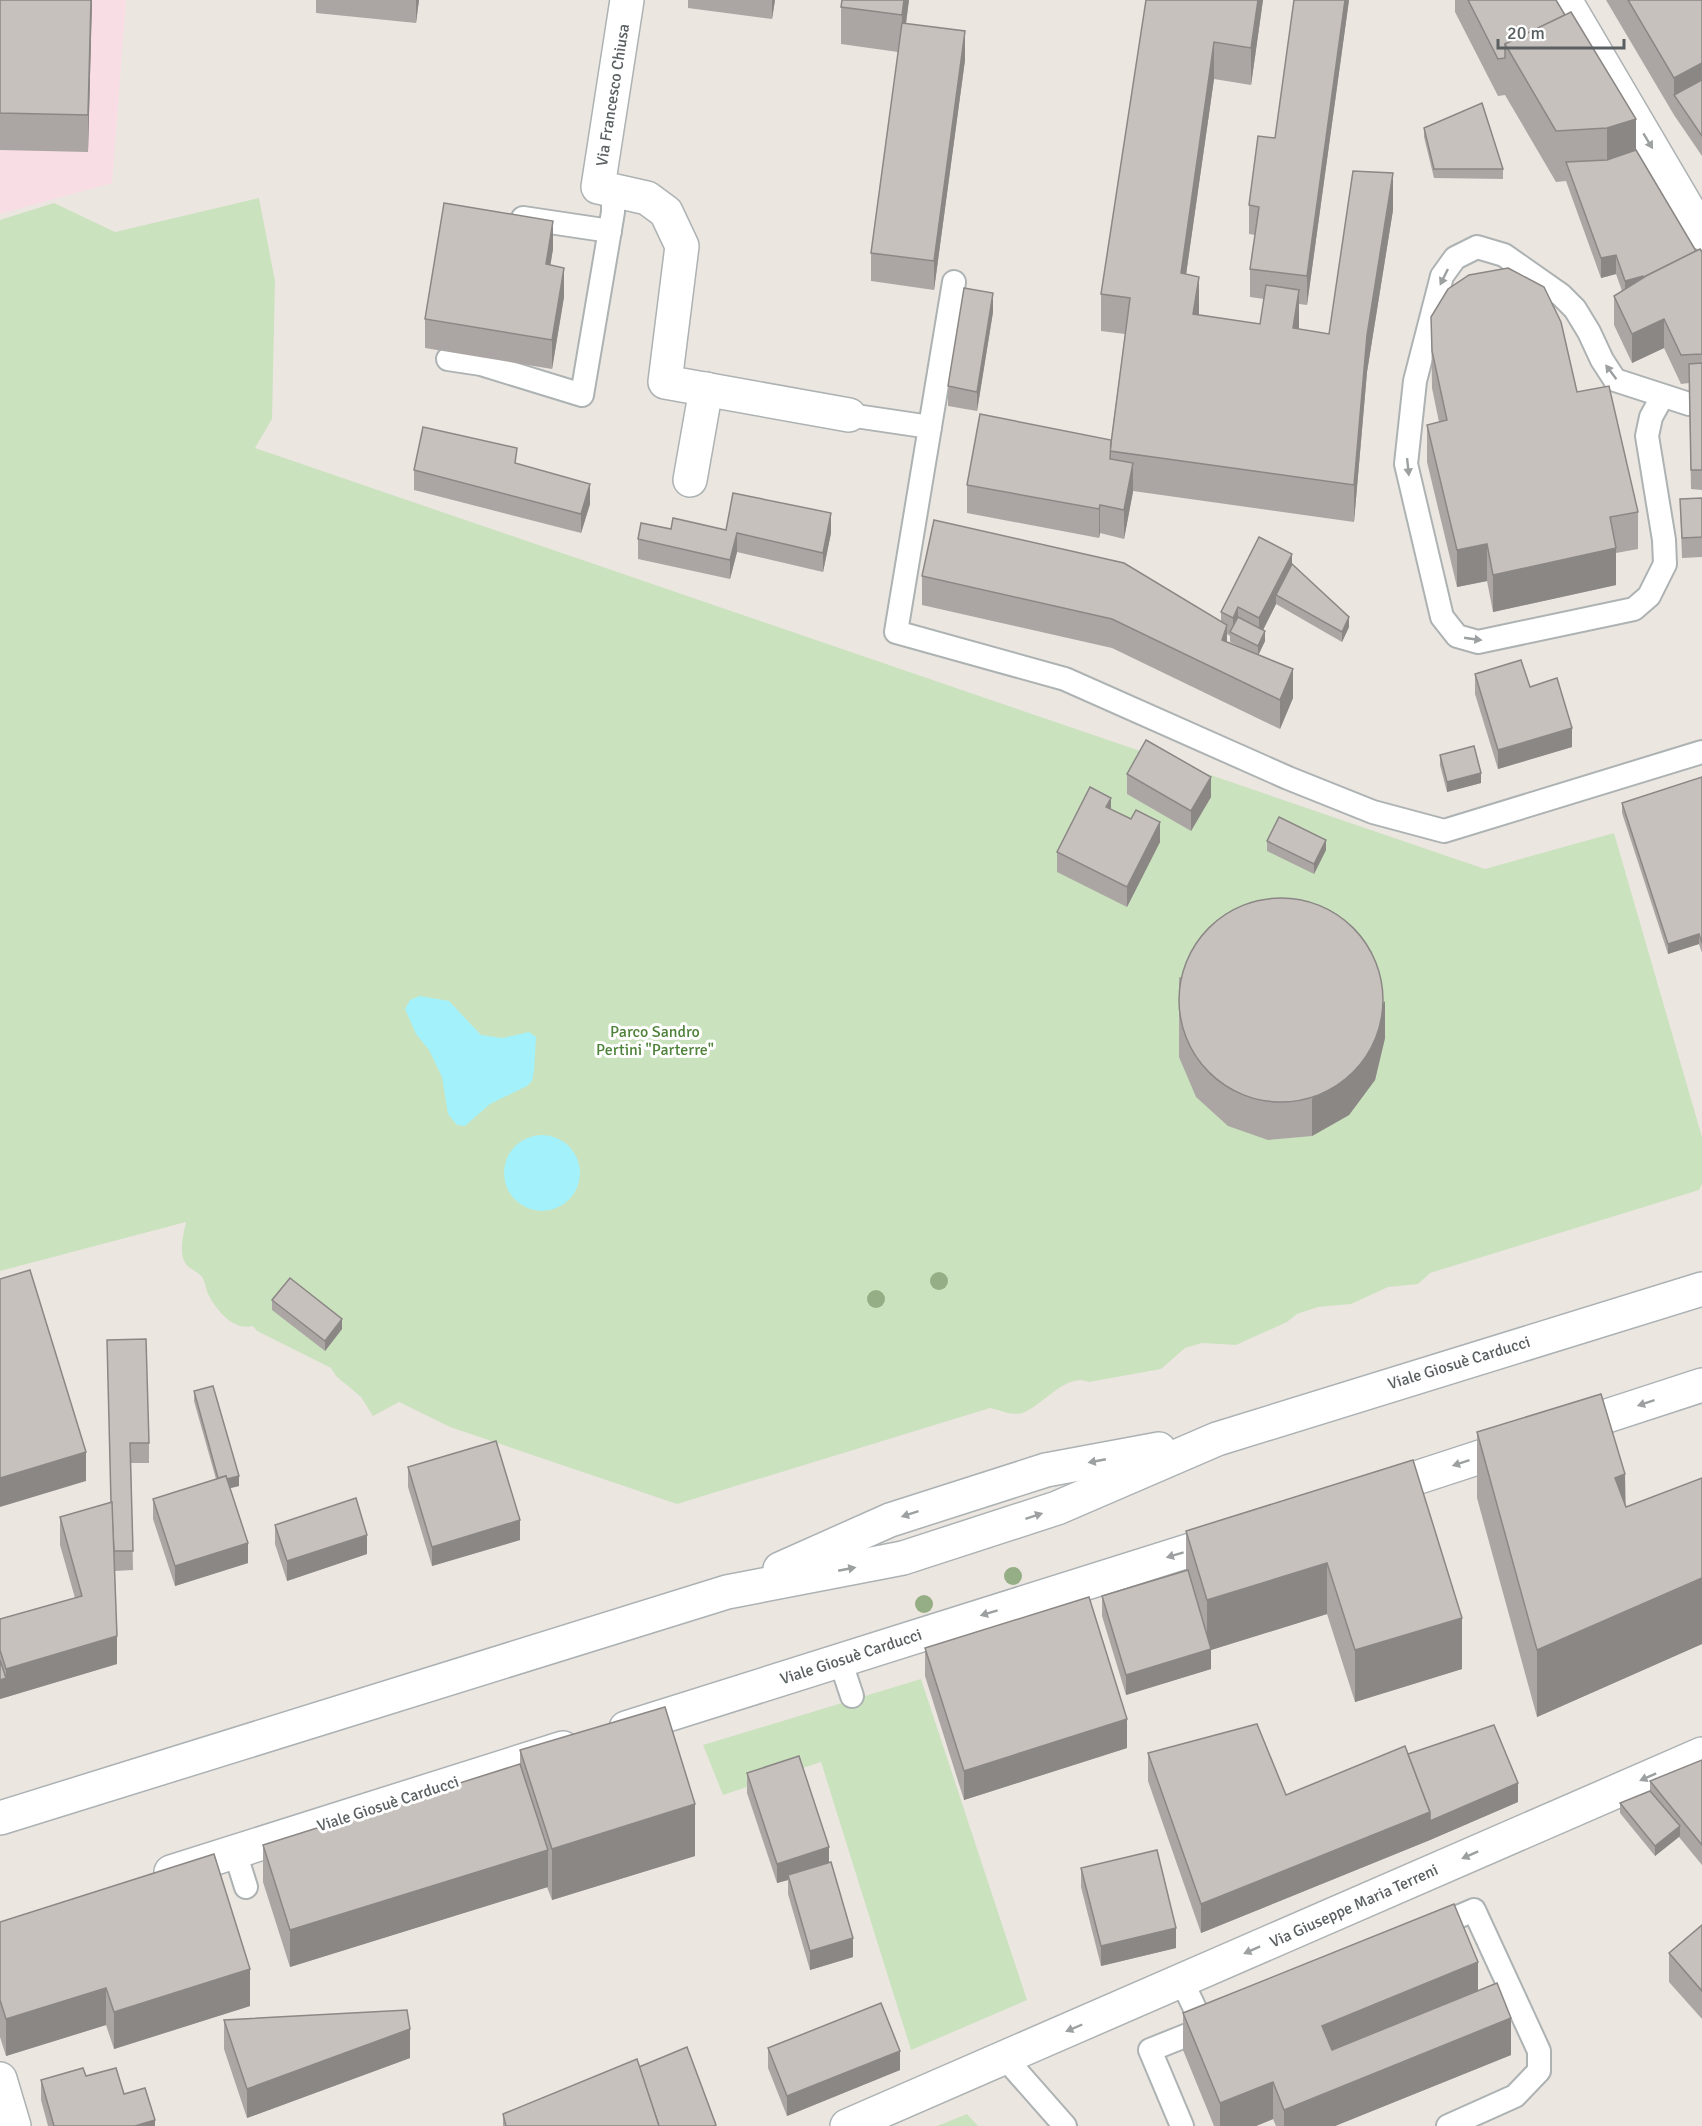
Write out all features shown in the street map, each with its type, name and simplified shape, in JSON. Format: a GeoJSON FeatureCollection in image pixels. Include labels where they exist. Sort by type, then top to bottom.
{"type":"FeatureCollection","features":[{"type":"Feature","properties":{"kind":"street","name":"Via Francesco Chiusa"},"geometry":{"type":"LineString","coordinates":[[627,0],[598,187],[647,198],[666,212],[682,246],[665,382],[849,415]]}},
{"type":"Feature","properties":{"kind":"street"},"geometry":{"type":"LineString","coordinates":[[1565,0],[1702,233]]}},
{"type":"Feature","properties":{"kind":"street"},"geometry":{"type":"LineString","coordinates":[[690,480],[706,389]]}},
{"type":"Feature","properties":{"kind":"street","name":"Viale Giosuè Carducci"},"geometry":{"type":"LineString","coordinates":[[0,1818],[727,1592],[903,1558],[1057,1508],[1217,1439],[1702,1289]]}},
{"type":"Feature","properties":{"kind":"street"},"geometry":{"type":"LineString","coordinates":[[1347,1500],[1702,1385]]}},
{"type":"Feature","properties":{"kind":"street","name":"Viale Giosuè Carducci"},"geometry":{"type":"LineString","coordinates":[[146,1881],[1258,1529]]}},
{"type":"Feature","properties":{"kind":"street","name":"Via Giuseppe Maria Terreni"},"geometry":{"type":"LineString","coordinates":[[847,2126],[1702,1754]]}},
{"type":"Feature","properties":{"kind":"street"},"geometry":{"type":"LineString","coordinates":[[0,2079],[14,2126]]}},
{"type":"Feature","properties":{"kind":"lane"},"geometry":{"type":"LineString","coordinates":[[448,358],[481,364],[582,395],[610,231],[614,190]]}},
{"type":"Feature","properties":{"kind":"lane"},"geometry":{"type":"LineString","coordinates":[[506,215],[610,231]]}},
{"type":"Feature","properties":{"kind":"lane"},"geometry":{"type":"LineString","coordinates":[[1477,248],[1491,268],[1492,277]]}},
{"type":"Feature","properties":{"kind":"lane"},"geometry":{"type":"LineString","coordinates":[[1662,397],[1651,417],[1647,436],[1664,540],[1665,564],[1649,596],[1634,609],[1478,642],[1457,636],[1442,617],[1406,464],[1414,381],[1442,276],[1455,258],[1477,248],[1504,255],[1561,295],[1575,309],[1602,360],[1616,380],[1689,404]]}},
{"type":"Feature","properties":{"kind":"lane"},"geometry":{"type":"LineString","coordinates":[[954,282],[896,632],[1065,679],[1298,783],[1373,812],[1444,831],[1702,752]]}},
{"type":"Feature","properties":{"kind":"lane"},"geometry":{"type":"LineString","coordinates":[[1433,306],[1438,318],[1448,326]]}},
{"type":"Feature","properties":{"kind":"lane"},"geometry":{"type":"LineString","coordinates":[[849,415],[930,428]]}},
{"type":"Feature","properties":{"kind":"lane"},"geometry":{"type":"LineString","coordinates":[[840,1660],[852,1696]]}},
{"type":"Feature","properties":{"kind":"lane"},"geometry":{"type":"LineString","coordinates":[[235,1852],[246,1887]]}},
{"type":"Feature","properties":{"kind":"lane"},"geometry":{"type":"LineString","coordinates":[[1409,1938],[1474,1910],[1539,2050],[1539,2071],[1515,2096],[1448,2126]]}},
{"type":"Feature","properties":{"kind":"lane"},"geometry":{"type":"LineString","coordinates":[[1182,1981],[1204,2028]]}},
{"type":"Feature","properties":{"kind":"lane"},"geometry":{"type":"LineString","coordinates":[[1182,2126],[1150,2050],[1225,2019]]}},
{"type":"Feature","properties":{"kind":"lane"},"geometry":{"type":"LineString","coordinates":[[1005,2058],[1065,2126]]}},
{"type":"Feature","properties":{"kind":"shaded area"},"geometry":{"type":"Polygon","coordinates":[[[0,0],[126,0],[112,183],[0,214],[0,0]]]}},
{"type":"Feature","properties":{"kind":"green space","name":"Parco Sandro Pertini \"Parterre\""},"geometry":{"type":"Polygon","coordinates":[[[259,198],[275,281],[272,419],[255,448],[1485,869],[1614,833],[1702,1137],[1702,1184],[1699,1190],[1430,1273],[1418,1284],[1388,1287],[1351,1304],[1318,1307],[1297,1314],[1287,1322],[1236,1345],[1202,1343],[1185,1348],[1161,1369],[1089,1382],[1080,1380],[1071,1382],[1022,1413],[1010,1413],[990,1408],[677,1504],[450,1427],[399,1402],[373,1416],[361,1397],[336,1376],[331,1368],[257,1331],[253,1326],[239,1326],[232,1323],[221,1313],[208,1294],[202,1277],[184,1262],[182,1244],[186,1222],[0,1271],[0,220],[54,203],[115,232],[259,198]]]}},
{"type":"Feature","properties":{"kind":"green space"},"geometry":{"type":"Polygon","coordinates":[[[921,1679],[1027,2000],[911,2050],[821,1762],[723,1795],[703,1745],[921,1679]]]}},
{"type":"Feature","properties":{"kind":"green space"},"geometry":{"type":"Polygon","coordinates":[[[967,2114],[978,2126],[937,2126],[967,2114]]]}},
{"type":"Feature","properties":{"kind":"water"},"geometry":{"type":"Polygon","coordinates":[[[420,996],[449,1001],[481,1035],[502,1038],[529,1032],[536,1037],[532,1081],[527,1086],[490,1104],[465,1126],[457,1125],[448,1114],[442,1077],[429,1050],[416,1034],[405,1009],[410,1000],[420,996]]]}},
{"type":"Feature","properties":{"kind":"water"},"geometry":{"type":"Polygon","coordinates":[[[542,1135],[557,1138],[569,1146],[577,1158],[580,1173],[577,1188],[569,1200],[557,1208],[542,1211],[527,1208],[515,1200],[507,1188],[504,1173],[507,1158],[515,1146],[527,1138],[542,1135]]]}},
{"type":"Feature","properties":{"kind":"building"},"geometry":{"type":"Polygon","coordinates":[[[0,0],[91,0],[88,115],[0,113],[0,0]]]}},
{"type":"Feature","properties":{"kind":"building"},"geometry":{"type":"Polygon","coordinates":[[[842,0],[904,0],[902,15],[841,7],[842,0]]]}},
{"type":"Feature","properties":{"kind":"building"},"geometry":{"type":"Polygon","coordinates":[[[1146,0],[1258,0],[1251,48],[1214,42],[1181,273],[1199,277],[1193,314],[1260,324],[1266,285],[1299,290],[1293,328],[1329,334],[1353,171],[1393,173],[1367,335],[1354,485],[1110,451],[1130,298],[1101,294],[1146,0]]]}},
{"type":"Feature","properties":{"kind":"building"},"geometry":{"type":"Polygon","coordinates":[[[1294,0],[1345,0],[1307,276],[1250,269],[1259,207],[1249,205],[1258,136],[1275,138],[1294,0]]]}},
{"type":"Feature","properties":{"kind":"building"},"geometry":{"type":"Polygon","coordinates":[[[1468,0],[1556,0],[1565,15],[1505,44],[1505,58],[1498,59],[1468,0]]]}},
{"type":"Feature","properties":{"kind":"building"},"geometry":{"type":"Polygon","coordinates":[[[1628,0],[1702,0],[1702,63],[1674,78],[1628,0]]]}},
{"type":"Feature","properties":{"kind":"building"},"geometry":{"type":"Polygon","coordinates":[[[1571,12],[1636,119],[1607,128],[1556,131],[1505,44],[1571,12]]]}},
{"type":"Feature","properties":{"kind":"building"},"geometry":{"type":"Polygon","coordinates":[[[902,23],[965,31],[934,261],[871,253],[902,23]]]}},
{"type":"Feature","properties":{"kind":"building"},"geometry":{"type":"Polygon","coordinates":[[[1702,80],[1702,136],[1674,95],[1702,80]]]}},
{"type":"Feature","properties":{"kind":"building"},"geometry":{"type":"Polygon","coordinates":[[[1482,103],[1503,169],[1434,169],[1424,128],[1482,103]]]}},
{"type":"Feature","properties":{"kind":"building"},"geometry":{"type":"Polygon","coordinates":[[[1636,150],[1696,251],[1644,277],[1625,281],[1616,255],[1601,258],[1566,162],[1607,160],[1636,150]]]}},
{"type":"Feature","properties":{"kind":"building"},"geometry":{"type":"Polygon","coordinates":[[[444,203],[553,221],[546,264],[564,268],[552,340],[425,319],[444,203]]]}},
{"type":"Feature","properties":{"kind":"building"},"geometry":{"type":"Polygon","coordinates":[[[1700,249],[1702,252],[1702,354],[1681,355],[1664,319],[1632,334],[1614,296],[1646,276],[1700,249]]]}},
{"type":"Feature","properties":{"kind":"building"},"geometry":{"type":"Polygon","coordinates":[[[1508,268],[1544,287],[1561,322],[1577,392],[1609,386],[1638,512],[1610,517],[1616,548],[1493,575],[1487,544],[1457,550],[1427,425],[1447,420],[1432,351],[1431,317],[1448,289],[1469,275],[1508,268]]]}},
{"type":"Feature","properties":{"kind":"building"},"geometry":{"type":"Polygon","coordinates":[[[964,288],[993,293],[977,392],[948,386],[964,288]]]}},
{"type":"Feature","properties":{"kind":"building"},"geometry":{"type":"Polygon","coordinates":[[[1702,363],[1702,470],[1691,470],[1689,364],[1702,363]]]}},
{"type":"Feature","properties":{"kind":"building"},"geometry":{"type":"Polygon","coordinates":[[[980,414],[1111,440],[1110,459],[1133,463],[1124,510],[1100,505],[1099,509],[967,485],[980,414]]]}},
{"type":"Feature","properties":{"kind":"building"},"geometry":{"type":"Polygon","coordinates":[[[423,427],[517,448],[515,463],[590,484],[581,514],[414,470],[423,427]]]}},
{"type":"Feature","properties":{"kind":"building"},"geometry":{"type":"Polygon","coordinates":[[[733,493],[831,513],[823,553],[737,533],[730,560],[638,539],[641,523],[671,529],[673,518],[726,530],[733,493]]]}},
{"type":"Feature","properties":{"kind":"building"},"geometry":{"type":"Polygon","coordinates":[[[1702,498],[1702,537],[1682,538],[1680,499],[1702,498]]]}},
{"type":"Feature","properties":{"kind":"building"},"geometry":{"type":"Polygon","coordinates":[[[934,520],[1124,563],[1227,625],[1222,640],[1293,669],[1280,700],[1112,619],[922,576],[934,520]]]}},
{"type":"Feature","properties":{"kind":"building"},"geometry":{"type":"Polygon","coordinates":[[[1259,537],[1292,554],[1259,618],[1238,607],[1233,618],[1221,612],[1259,537]]]}},
{"type":"Feature","properties":{"kind":"building"},"geometry":{"type":"Polygon","coordinates":[[[1292,564],[1349,617],[1342,632],[1276,595],[1292,564]]]}},
{"type":"Feature","properties":{"kind":"building"},"geometry":{"type":"Polygon","coordinates":[[[1238,617],[1265,631],[1258,646],[1230,632],[1238,617]]]}},
{"type":"Feature","properties":{"kind":"building"},"geometry":{"type":"Polygon","coordinates":[[[1521,660],[1530,687],[1557,678],[1572,728],[1498,750],[1475,674],[1521,660]]]}},
{"type":"Feature","properties":{"kind":"building"},"geometry":{"type":"Polygon","coordinates":[[[1146,740],[1211,777],[1191,811],[1127,774],[1146,740]]]}},
{"type":"Feature","properties":{"kind":"building"},"geometry":{"type":"Polygon","coordinates":[[[1474,746],[1481,773],[1447,782],[1440,755],[1474,746]]]}},
{"type":"Feature","properties":{"kind":"building"},"geometry":{"type":"Polygon","coordinates":[[[1702,777],[1702,943],[1699,934],[1668,944],[1622,803],[1702,777]]]}},
{"type":"Feature","properties":{"kind":"building"},"geometry":{"type":"Polygon","coordinates":[[[1090,787],[1111,798],[1106,807],[1131,819],[1136,810],[1160,822],[1127,887],[1057,852],[1090,787]]]}},
{"type":"Feature","properties":{"kind":"building"},"geometry":{"type":"Polygon","coordinates":[[[1279,817],[1326,840],[1314,864],[1267,841],[1279,817]]]}},
{"type":"Feature","properties":{"kind":"building"},"geometry":{"type":"Polygon","coordinates":[[[1271,898],[1291,898],[1320,905],[1346,921],[1360,935],[1376,961],[1383,1000],[1376,1039],[1360,1065],[1346,1079],[1311,1098],[1291,1102],[1271,1102],[1242,1095],[1216,1079],[1202,1065],[1183,1030],[1179,1010],[1179,990],[1186,961],[1202,935],[1216,921],[1251,902],[1271,898]]]}},
{"type":"Feature","properties":{"kind":"building"},"geometry":{"type":"Polygon","coordinates":[[[30,1270],[86,1452],[0,1478],[0,1279],[30,1270]]]}},
{"type":"Feature","properties":{"kind":"building"},"geometry":{"type":"Polygon","coordinates":[[[290,1278],[342,1319],[325,1341],[272,1300],[290,1278]]]}},
{"type":"Feature","properties":{"kind":"building"},"geometry":{"type":"Polygon","coordinates":[[[146,1339],[149,1443],[130,1443],[133,1551],[114,1551],[107,1340],[146,1339]]]}},
{"type":"Feature","properties":{"kind":"building"},"geometry":{"type":"Polygon","coordinates":[[[213,1386],[239,1476],[227,1479],[226,1476],[218,1478],[194,1391],[213,1386]]]}},
{"type":"Feature","properties":{"kind":"building"},"geometry":{"type":"Polygon","coordinates":[[[1601,1394],[1625,1474],[1615,1478],[1626,1507],[1702,1478],[1702,1578],[1537,1650],[1477,1432],[1601,1394]]]}},
{"type":"Feature","properties":{"kind":"building"},"geometry":{"type":"Polygon","coordinates":[[[496,1441],[520,1520],[432,1547],[408,1467],[496,1441]]]}},
{"type":"Feature","properties":{"kind":"building"},"geometry":{"type":"Polygon","coordinates":[[[1413,1460],[1462,1618],[1355,1650],[1327,1563],[1207,1600],[1186,1531],[1413,1460]]]}},
{"type":"Feature","properties":{"kind":"building"},"geometry":{"type":"Polygon","coordinates":[[[226,1476],[248,1543],[175,1566],[153,1499],[226,1476]]]}},
{"type":"Feature","properties":{"kind":"building"},"geometry":{"type":"Polygon","coordinates":[[[356,1498],[367,1535],[287,1561],[275,1525],[356,1498]]]}},
{"type":"Feature","properties":{"kind":"building"},"geometry":{"type":"Polygon","coordinates":[[[112,1502],[117,1636],[6,1669],[0,1650],[0,1619],[82,1596],[60,1517],[112,1502]]]}},
{"type":"Feature","properties":{"kind":"building"},"geometry":{"type":"Polygon","coordinates":[[[1188,1570],[1211,1649],[1126,1675],[1102,1596],[1188,1570]]]}},
{"type":"Feature","properties":{"kind":"building"},"geometry":{"type":"Polygon","coordinates":[[[1089,1597],[1127,1719],[964,1771],[925,1648],[1089,1597]]]}},
{"type":"Feature","properties":{"kind":"building"},"geometry":{"type":"Polygon","coordinates":[[[0,1660],[6,1678],[0,1680],[0,1660]]]}},
{"type":"Feature","properties":{"kind":"building"},"geometry":{"type":"Polygon","coordinates":[[[665,1707],[695,1804],[552,1849],[520,1750],[665,1707]]]}},
{"type":"Feature","properties":{"kind":"building"},"geometry":{"type":"Polygon","coordinates":[[[1257,1724],[1286,1795],[1405,1746],[1430,1812],[1201,1904],[1148,1753],[1257,1724]]]}},
{"type":"Feature","properties":{"kind":"building"},"geometry":{"type":"Polygon","coordinates":[[[1494,1725],[1518,1783],[1430,1821],[1430,1812],[1408,1754],[1494,1725]]]}},
{"type":"Feature","properties":{"kind":"building"},"geometry":{"type":"Polygon","coordinates":[[[799,1756],[829,1847],[777,1864],[747,1773],[799,1756]]]}},
{"type":"Feature","properties":{"kind":"building"},"geometry":{"type":"Polygon","coordinates":[[[1702,1760],[1702,1845],[1650,1781],[1702,1760]]]}},
{"type":"Feature","properties":{"kind":"building"},"geometry":{"type":"Polygon","coordinates":[[[520,1764],[548,1850],[290,1930],[263,1845],[520,1764]]]}},
{"type":"Feature","properties":{"kind":"building"},"geometry":{"type":"Polygon","coordinates":[[[1650,1791],[1680,1826],[1655,1846],[1620,1803],[1650,1791]]]}},
{"type":"Feature","properties":{"kind":"building"},"geometry":{"type":"Polygon","coordinates":[[[1157,1850],[1176,1928],[1101,1946],[1081,1868],[1157,1850]]]}},
{"type":"Feature","properties":{"kind":"building"},"geometry":{"type":"Polygon","coordinates":[[[214,1854],[250,1969],[114,2012],[106,1988],[6,2019],[0,2000],[0,1922],[214,1854]]]}},
{"type":"Feature","properties":{"kind":"building"},"geometry":{"type":"Polygon","coordinates":[[[831,1862],[853,1938],[810,1951],[788,1875],[831,1862]]]}},
{"type":"Feature","properties":{"kind":"building"},"geometry":{"type":"Polygon","coordinates":[[[1454,1904],[1478,1962],[1322,2026],[1332,2050],[1497,1983],[1511,2018],[1284,2110],[1273,2082],[1220,2103],[1183,2013],[1454,1904]]]}},
{"type":"Feature","properties":{"kind":"building"},"geometry":{"type":"Polygon","coordinates":[[[1702,1925],[1702,1991],[1669,1953],[1702,1925]]]}},
{"type":"Feature","properties":{"kind":"building"},"geometry":{"type":"Polygon","coordinates":[[[881,2003],[900,2051],[787,2096],[768,2048],[881,2003]]]}},
{"type":"Feature","properties":{"kind":"building"},"geometry":{"type":"Polygon","coordinates":[[[407,2010],[410,2029],[247,2089],[224,2020],[407,2010]]]}},
{"type":"Feature","properties":{"kind":"building"},"geometry":{"type":"Polygon","coordinates":[[[687,2047],[716,2125],[659,2126],[639,2067],[687,2047]]]}},
{"type":"Feature","properties":{"kind":"building"},"geometry":{"type":"Polygon","coordinates":[[[637,2059],[659,2126],[506,2126],[503,2114],[637,2059]]]}},
{"type":"Feature","properties":{"kind":"building"},"geometry":{"type":"Polygon","coordinates":[[[83,2068],[86,2076],[116,2068],[124,2094],[145,2088],[155,2120],[135,2126],[54,2126],[41,2080],[83,2068]]]}}]}
